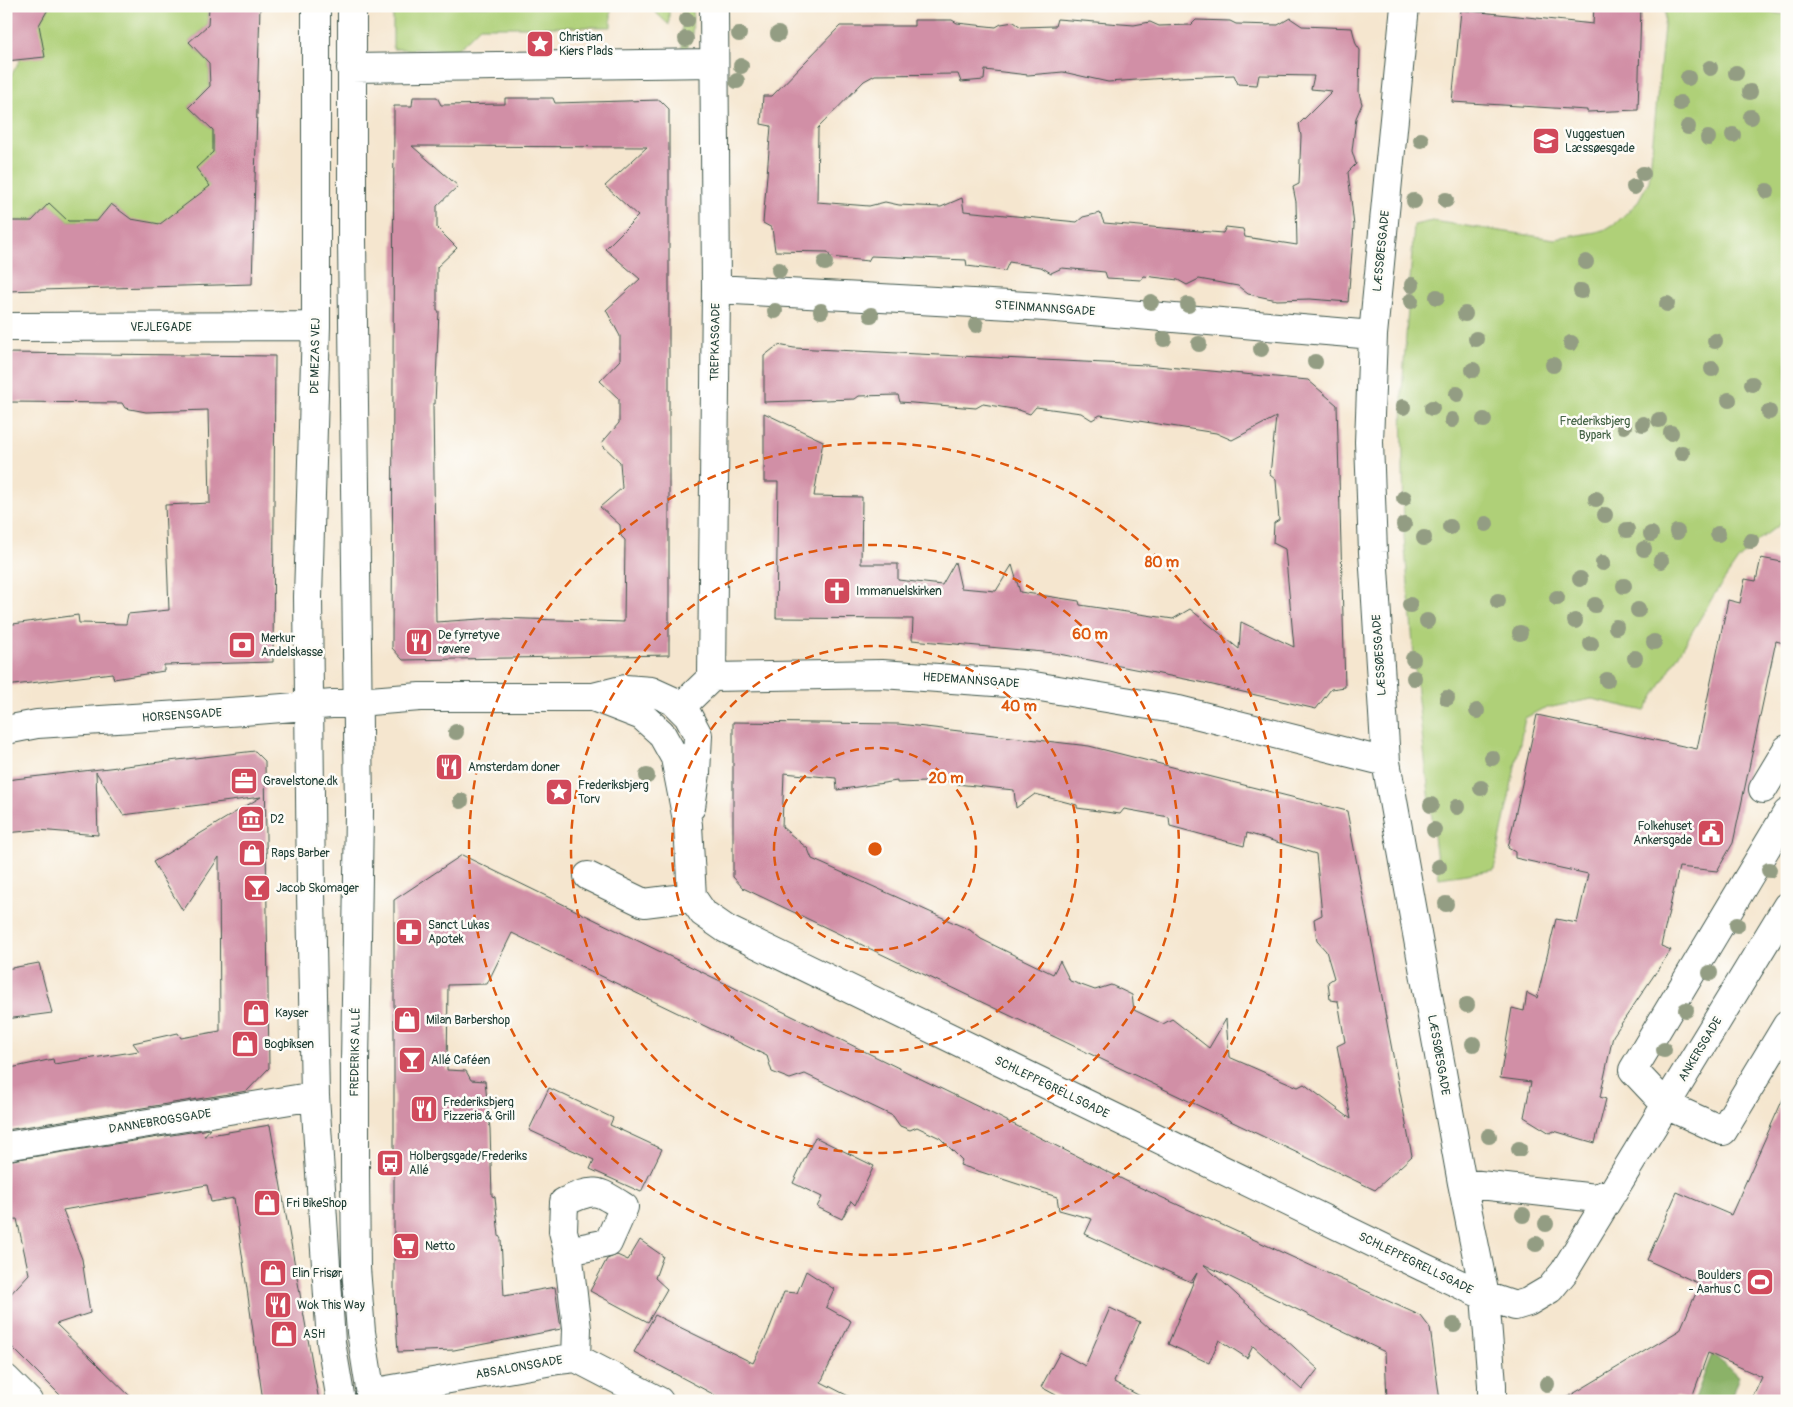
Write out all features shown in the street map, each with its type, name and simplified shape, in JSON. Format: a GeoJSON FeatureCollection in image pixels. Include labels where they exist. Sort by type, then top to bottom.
{"type":"FeatureCollection","features":[{"type":"Feature","properties":{"kind":"street","name":"DE MEZAS VEJ"},"geometry":{"type":"LineString","coordinates":[[310,706],[308,597],[316,326],[316,6]]}},
{"type":"Feature","properties":{"kind":"street"},"geometry":{"type":"LineString","coordinates":[[352,6],[352,240],[357,702],[420,697],[593,697],[625,689],[652,692],[673,702],[680,708],[688,716],[698,735],[696,773],[688,825]]}},
{"type":"Feature","properties":{"kind":"street","name":"TREPKASGADE"},"geometry":{"type":"LineString","coordinates":[[712,677],[716,289],[714,6]]}},
{"type":"Feature","properties":{"kind":"street","name":"LÆSSØESGADE"},"geometry":{"type":"LineString","coordinates":[[1406,6],[1373,336],[1370,442],[1372,532],[1386,762],[1462,1183],[1486,1296]]}},
{"type":"Feature","properties":{"kind":"street"},"geometry":{"type":"LineString","coordinates":[[351,68],[714,62]]}},
{"type":"Feature","properties":{"kind":"street","name":"STEINMANNSGADE"},"geometry":{"type":"LineString","coordinates":[[716,289],[1045,307],[1373,336]]}},
{"type":"Feature","properties":{"kind":"street","name":"VEJLEGADE"},"geometry":{"type":"LineString","coordinates":[[6,327],[316,326]]}},
{"type":"Feature","properties":{"kind":"street","name":"HEDEMANNSGADE"},"geometry":{"type":"LineString","coordinates":[[712,677],[882,674],[1022,684],[1179,710],[1386,762]]}},
{"type":"Feature","properties":{"kind":"street"},"geometry":{"type":"LineString","coordinates":[[680,708],[712,677]]}},
{"type":"Feature","properties":{"kind":"street"},"geometry":{"type":"LineString","coordinates":[[588,876],[644,903],[692,897],[688,825],[675,758],[662,733],[642,716],[593,697]]}},
{"type":"Feature","properties":{"kind":"street","name":"HORSENSGADE"},"geometry":{"type":"LineString","coordinates":[[6,730],[37,724],[357,702]]}},
{"type":"Feature","properties":{"kind":"street","name":"FREDERIKS ALLÉ"},"geometry":{"type":"LineString","coordinates":[[357,702],[360,812],[354,1072],[356,1258],[361,1332],[371,1397]]}},
{"type":"Feature","properties":{"kind":"street"},"geometry":{"type":"LineString","coordinates":[[310,706],[315,1096],[331,1342],[341,1401]]}},
{"type":"Feature","properties":{"kind":"street"},"geometry":{"type":"LineString","coordinates":[[1763,789],[1787,749]]}},
{"type":"Feature","properties":{"kind":"street"},"geometry":{"type":"LineString","coordinates":[[1787,813],[1633,1070],[1666,1105],[1723,1131],[1787,1025]]}},
{"type":"Feature","properties":{"kind":"street","name":"SCHLEPPEGRELLSGADE"},"geometry":{"type":"LineString","coordinates":[[692,897],[703,913],[726,929],[1486,1296]]}},
{"type":"Feature","properties":{"kind":"street","name":"ANKERSGADE"},"geometry":{"type":"LineString","coordinates":[[1486,1296],[1515,1306],[1528,1302],[1550,1289],[1564,1272],[1787,906]]}},
{"type":"Feature","properties":{"kind":"street","name":"DANNEBROGSGADE"},"geometry":{"type":"LineString","coordinates":[[6,1146],[315,1096]]}},
{"type":"Feature","properties":{"kind":"street"},"geometry":{"type":"LineString","coordinates":[[1462,1183],[1596,1198],[1614,1191]]}},
{"type":"Feature","properties":{"kind":"street"},"geometry":{"type":"LineString","coordinates":[[568,1251],[577,1329],[576,1358]]}},
{"type":"Feature","properties":{"kind":"street"},"geometry":{"type":"LineString","coordinates":[[1486,1296],[1492,1401]]}},
{"type":"Feature","properties":{"kind":"street","name":"ABSALONSGADE"},"geometry":{"type":"LineString","coordinates":[[371,1397],[576,1358],[659,1401]]}},
{"type":"Feature","properties":{"kind":"street"},"geometry":{"type":"LineString","coordinates":[[6,1379],[28,1401]]}},
{"type":"Feature","properties":{"kind":"green space"},"geometry":{"type":"Polygon","coordinates":[[[50,6],[209,6],[208,25],[189,42],[209,63],[210,86],[189,107],[213,130],[213,152],[197,168],[212,190],[148,233],[111,204],[97,221],[68,221],[49,203],[32,221],[6,221],[6,105],[12,103],[6,83],[50,6]]]}},
{"type":"Feature","properties":{"kind":"green space"},"geometry":{"type":"Polygon","coordinates":[[[393,6],[611,6],[611,27],[480,27],[456,50],[393,49],[393,6]]]}},
{"type":"Feature","properties":{"kind":"green space"},"geometry":{"type":"Polygon","coordinates":[[[649,6],[669,6],[669,25],[649,6]]]}},
{"type":"Feature","properties":{"kind":"green space"},"geometry":{"type":"Polygon","coordinates":[[[682,6],[693,6],[692,37],[687,47],[682,48],[682,6]]]}},
{"type":"Feature","properties":{"kind":"green space","name":"Frederiksbjerg Bypark"},"geometry":{"type":"Polygon","coordinates":[[[1666,6],[1723,6],[1787,15],[1787,519],[1760,539],[1738,560],[1714,595],[1645,711],[1592,699],[1542,709],[1525,718],[1494,870],[1439,878],[1417,692],[1404,537],[1402,391],[1414,225],[1432,221],[1555,239],[1596,232],[1606,229],[1617,222],[1637,203],[1649,181],[1666,6]]]}},
{"type":"Feature","properties":{"kind":"green space"},"geometry":{"type":"Polygon","coordinates":[[[1712,1354],[1739,1376],[1730,1401],[1694,1401],[1712,1354]]]}},
{"type":"Feature","properties":{"kind":"building"},"geometry":{"type":"Polygon","coordinates":[[[6,6],[50,6],[39,25],[45,57],[6,61],[6,6]]]}},
{"type":"Feature","properties":{"kind":"building"},"geometry":{"type":"Polygon","coordinates":[[[209,6],[260,6],[252,284],[6,291],[6,221],[32,221],[49,203],[68,221],[97,221],[111,204],[131,219],[160,224],[210,186],[196,168],[213,152],[213,130],[189,107],[210,86],[209,63],[189,42],[208,25],[209,6]]]}},
{"type":"Feature","properties":{"kind":"building"},"geometry":{"type":"Polygon","coordinates":[[[1594,6],[1641,6],[1638,110],[1587,112],[1587,110],[1452,102],[1461,10],[1593,24],[1594,6]]]}},
{"type":"Feature","properties":{"kind":"building"},"geometry":{"type":"Polygon","coordinates":[[[1290,18],[1302,26],[1352,28],[1356,44],[1360,50],[1359,93],[1362,104],[1356,118],[1352,151],[1356,164],[1348,172],[1354,226],[1348,302],[1310,299],[1277,300],[1248,294],[1238,286],[1199,279],[1187,285],[1178,280],[1144,276],[1141,280],[1107,278],[1105,272],[1062,268],[1051,273],[1041,267],[1009,262],[1005,271],[967,266],[966,260],[871,256],[868,261],[830,257],[828,252],[775,251],[772,228],[763,223],[771,126],[761,124],[763,96],[772,96],[840,26],[914,26],[914,20],[952,20],[957,23],[996,27],[1001,24],[1014,22],[1021,27],[1055,26],[1057,19],[1134,25],[1150,22],[1159,26],[1191,25],[1196,20],[1230,21],[1236,24],[1278,25],[1290,18]],[[985,70],[984,80],[961,82],[958,74],[875,75],[864,81],[818,128],[817,202],[869,206],[885,202],[899,205],[941,207],[962,198],[964,211],[1077,222],[1083,217],[1100,213],[1104,223],[1223,233],[1226,227],[1243,229],[1245,237],[1297,245],[1296,202],[1293,187],[1299,184],[1301,136],[1299,124],[1332,91],[1311,89],[1314,76],[1259,75],[1257,85],[1238,84],[1234,75],[1108,82],[1063,72],[1028,75],[985,70]]]}},
{"type":"Feature","properties":{"kind":"building"},"geometry":{"type":"Polygon","coordinates":[[[413,97],[437,97],[441,105],[505,104],[505,98],[553,98],[555,103],[660,100],[669,109],[669,655],[403,660],[392,648],[394,106],[412,106],[413,97]],[[412,146],[458,186],[437,206],[437,228],[457,248],[437,267],[437,311],[439,311],[435,404],[433,404],[436,622],[495,618],[624,622],[625,540],[621,536],[620,525],[600,507],[622,488],[620,462],[601,444],[619,423],[619,399],[600,381],[620,360],[620,336],[606,310],[640,279],[605,249],[638,216],[605,186],[647,147],[412,146]]]}},
{"type":"Feature","properties":{"kind":"building"},"geometry":{"type":"Polygon","coordinates":[[[778,345],[794,348],[1146,365],[1308,380],[1337,405],[1345,687],[1331,689],[1316,709],[1200,682],[1054,653],[912,640],[913,619],[776,618],[778,482],[764,482],[764,413],[823,441],[814,496],[862,497],[861,564],[898,564],[898,580],[942,585],[955,562],[961,588],[996,591],[1012,565],[1020,592],[1079,601],[1080,605],[1173,619],[1190,609],[1239,649],[1241,622],[1294,647],[1285,549],[1273,543],[1274,523],[1279,520],[1276,480],[1270,475],[1276,417],[1232,440],[1216,433],[1100,415],[1092,420],[1081,413],[1036,407],[1030,414],[1019,410],[983,404],[976,408],[900,402],[898,395],[859,396],[855,399],[764,402],[764,356],[778,345]]]}},
{"type":"Feature","properties":{"kind":"building"},"geometry":{"type":"Polygon","coordinates":[[[6,353],[275,356],[273,662],[164,665],[164,671],[114,679],[112,673],[6,686],[6,625],[78,615],[79,623],[126,624],[128,614],[169,610],[165,505],[210,503],[208,410],[146,412],[125,408],[122,403],[6,402],[6,353]]]}},
{"type":"Feature","properties":{"kind":"building"},"geometry":{"type":"Polygon","coordinates":[[[1761,558],[1787,563],[1787,644],[1776,641],[1733,843],[1717,871],[1679,867],[1661,946],[1671,950],[1613,1036],[1600,1097],[1606,1099],[1595,1143],[1554,1131],[1550,1133],[1524,1117],[1531,1082],[1500,1078],[1512,1008],[1524,1011],[1527,993],[1537,998],[1556,919],[1577,923],[1588,874],[1515,858],[1515,852],[1508,848],[1537,715],[1697,749],[1728,600],[1740,603],[1745,579],[1756,581],[1761,558]]]}},
{"type":"Feature","properties":{"kind":"building"},"geometry":{"type":"Polygon","coordinates":[[[733,722],[899,724],[1089,746],[1347,811],[1412,1156],[1375,1190],[743,888],[733,877],[733,722]],[[784,773],[782,827],[808,849],[812,859],[970,930],[981,939],[1053,974],[1060,961],[1070,981],[1095,990],[1111,985],[1132,995],[1134,1010],[1163,1024],[1172,1019],[1209,1048],[1226,1019],[1229,1057],[1298,1087],[1304,1084],[1351,1119],[1337,1046],[1345,1042],[1338,1001],[1330,1000],[1328,982],[1334,978],[1326,951],[1317,941],[1314,919],[1322,915],[1316,854],[1247,833],[1244,846],[1170,826],[1169,817],[1124,809],[1120,814],[1077,808],[1077,805],[1035,794],[1016,808],[1014,790],[956,784],[955,781],[897,783],[897,781],[837,790],[836,778],[784,773]]]}},
{"type":"Feature","properties":{"kind":"building"},"geometry":{"type":"Polygon","coordinates":[[[255,751],[265,761],[269,1068],[247,1091],[6,1130],[6,1069],[53,1059],[54,1064],[139,1051],[133,1043],[178,1033],[181,1038],[220,1031],[219,857],[183,911],[153,862],[261,797],[123,815],[96,772],[98,835],[38,830],[6,833],[6,780],[255,751]]]}},
{"type":"Feature","properties":{"kind":"building"},"geometry":{"type":"Polygon","coordinates":[[[462,855],[1126,1181],[1421,1316],[1430,1328],[1440,1401],[1387,1401],[1385,1352],[1203,1264],[1318,1369],[1302,1390],[1253,1346],[1247,1358],[1219,1340],[1209,1363],[1168,1344],[1197,1273],[1191,1282],[1085,1234],[1092,1219],[1059,1210],[1057,1197],[960,1165],[962,1160],[940,1138],[917,1127],[910,1130],[900,1126],[893,1116],[805,1074],[790,1079],[772,1072],[767,1056],[512,933],[487,984],[448,985],[447,1070],[466,1071],[471,1080],[485,1081],[490,1129],[492,1196],[495,1197],[499,1236],[501,1239],[504,1296],[555,1287],[561,1329],[454,1350],[398,1352],[394,1293],[394,900],[462,855]]]}},
{"type":"Feature","properties":{"kind":"building"},"geometry":{"type":"Polygon","coordinates":[[[39,963],[52,1013],[6,1019],[6,969],[39,963]]]}},
{"type":"Feature","properties":{"kind":"building"},"geometry":{"type":"Polygon","coordinates":[[[549,1088],[613,1118],[610,1125],[662,1149],[641,1192],[590,1169],[594,1160],[529,1130],[549,1088]]]}},
{"type":"Feature","properties":{"kind":"building"},"geometry":{"type":"Polygon","coordinates":[[[1787,1090],[1787,1401],[1751,1401],[1762,1377],[1708,1353],[1691,1400],[1677,1396],[1669,1401],[1561,1401],[1680,1330],[1700,1284],[1647,1260],[1677,1192],[1731,1215],[1787,1090]]]}},
{"type":"Feature","properties":{"kind":"building"},"geometry":{"type":"Polygon","coordinates":[[[270,1125],[319,1401],[263,1401],[234,1198],[211,1202],[207,1185],[63,1210],[82,1259],[90,1313],[56,1324],[135,1401],[66,1401],[6,1341],[6,1299],[29,1274],[17,1219],[6,1220],[6,1161],[210,1129],[204,1136],[270,1125]]]}},
{"type":"Feature","properties":{"kind":"building"},"geometry":{"type":"Polygon","coordinates":[[[815,1137],[874,1166],[855,1205],[851,1201],[842,1219],[817,1207],[822,1197],[793,1183],[815,1137]]]}},
{"type":"Feature","properties":{"kind":"building"},"geometry":{"type":"Polygon","coordinates":[[[640,1240],[663,1256],[655,1278],[667,1289],[648,1322],[590,1291],[607,1259],[617,1255],[628,1260],[640,1240]]]}},
{"type":"Feature","properties":{"kind":"building"},"geometry":{"type":"Polygon","coordinates":[[[806,1271],[834,1289],[826,1307],[851,1321],[821,1382],[858,1401],[726,1401],[634,1352],[655,1315],[753,1363],[767,1335],[784,1292],[797,1293],[806,1271]]]}},
{"type":"Feature","properties":{"kind":"building"},"geometry":{"type":"Polygon","coordinates":[[[1110,1308],[1140,1322],[1114,1382],[1149,1401],[1067,1401],[1041,1387],[1060,1352],[1085,1366],[1110,1308]]]}},
{"type":"Feature","properties":{"kind":"place","name":"Christian Kiers Plads"},"geometry":{"type":"Point","coordinates":[540,44]}},
{"type":"Feature","properties":{"kind":"place","name":"Vuggestuen Læssøesgade"},"geometry":{"type":"Point","coordinates":[1546,141]}},
{"type":"Feature","properties":{"kind":"place","name":"Immanuelskirken"},"geometry":{"type":"Point","coordinates":[837,591]}},
{"type":"Feature","properties":{"kind":"place","name":"De fyrretyve røvere"},"geometry":{"type":"Point","coordinates":[419,642]}},
{"type":"Feature","properties":{"kind":"place","name":"Merkur Andelskasse"},"geometry":{"type":"Point","coordinates":[242,645]}},
{"type":"Feature","properties":{"kind":"place","name":"Amsterdam doner"},"geometry":{"type":"Point","coordinates":[449,767]}},
{"type":"Feature","properties":{"kind":"place","name":"Gravelstone.dk"},"geometry":{"type":"Point","coordinates":[244,781]}},
{"type":"Feature","properties":{"kind":"place","name":"Frederiksbjerg Torv"},"geometry":{"type":"Point","coordinates":[559,792]}},
{"type":"Feature","properties":{"kind":"place","name":"D2"},"geometry":{"type":"Point","coordinates":[251,819]}},
{"type":"Feature","properties":{"kind":"place","name":"Folkehuset Ankersgade"},"geometry":{"type":"Point","coordinates":[1711,833]}},
{"type":"Feature","properties":{"kind":"place","name":"Raps Barber"},"geometry":{"type":"Point","coordinates":[252,853]}},
{"type":"Feature","properties":{"kind":"place","name":"Jacob Skomager"},"geometry":{"type":"Point","coordinates":[257,888]}},
{"type":"Feature","properties":{"kind":"place","name":"Sanct Lukas Apotek"},"geometry":{"type":"Point","coordinates":[409,932]}},
{"type":"Feature","properties":{"kind":"place","name":"Kayser"},"geometry":{"type":"Point","coordinates":[256,1013]}},
{"type":"Feature","properties":{"kind":"place","name":"Milan Barbershop"},"geometry":{"type":"Point","coordinates":[407,1020]}},
{"type":"Feature","properties":{"kind":"place","name":"Bogbiksen"},"geometry":{"type":"Point","coordinates":[245,1044]}},
{"type":"Feature","properties":{"kind":"place","name":"Allé Caféen"},"geometry":{"type":"Point","coordinates":[412,1060]}},
{"type":"Feature","properties":{"kind":"place","name":"Frederiksbjerg Pizzeria & Grill"},"geometry":{"type":"Point","coordinates":[424,1109]}},
{"type":"Feature","properties":{"kind":"place","name":"Holbergsgade/Frederiks Allé"},"geometry":{"type":"Point","coordinates":[390,1163]}},
{"type":"Feature","properties":{"kind":"place","name":"Fri BikeShop"},"geometry":{"type":"Point","coordinates":[267,1203]}},
{"type":"Feature","properties":{"kind":"place","name":"Netto"},"geometry":{"type":"Point","coordinates":[406,1246]}},
{"type":"Feature","properties":{"kind":"place","name":"Elin Frisør"},"geometry":{"type":"Point","coordinates":[273,1273]}},
{"type":"Feature","properties":{"kind":"place","name":"Boulders - Aarhus C"},"geometry":{"type":"Point","coordinates":[1760,1282]}},
{"type":"Feature","properties":{"kind":"place","name":"Wok This Way"},"geometry":{"type":"Point","coordinates":[278,1305]}},
{"type":"Feature","properties":{"kind":"place","name":"ASH"},"geometry":{"type":"Point","coordinates":[284,1334]}}]}
